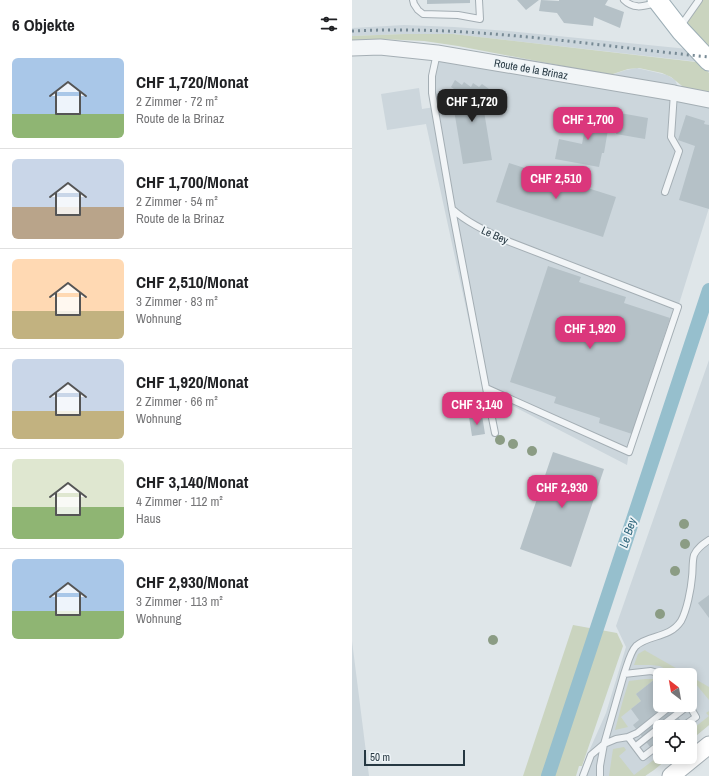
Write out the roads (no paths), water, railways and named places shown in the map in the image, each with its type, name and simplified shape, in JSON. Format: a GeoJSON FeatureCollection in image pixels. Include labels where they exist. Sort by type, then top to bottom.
{"type":"FeatureCollection","features":[{"type":"Feature","properties":{"kind":"main road"},"geometry":{"type":"LineString","coordinates":[[658,1],[679,28],[709,61]]}},
{"type":"Feature","properties":{"kind":"main road"},"geometry":{"type":"LineString","coordinates":[[670,776],[709,745]]}},
{"type":"Feature","properties":{"kind":"street","name":"Route de la Brinaz"},"geometry":{"type":"LineString","coordinates":[[352,48],[380,47],[437,53],[709,100]]}},
{"type":"Feature","properties":{"kind":"lane"},"geometry":{"type":"LineString","coordinates":[[414,0],[414,4],[423,14],[458,15],[480,19],[479,0]]}},
{"type":"Feature","properties":{"kind":"lane"},"geometry":{"type":"LineString","coordinates":[[624,0],[633,6],[641,6],[658,1]]}},
{"type":"Feature","properties":{"kind":"lane"},"geometry":{"type":"LineString","coordinates":[[679,28],[699,0]]}},
{"type":"Feature","properties":{"kind":"lane"},"geometry":{"type":"LineString","coordinates":[[437,53],[432,76],[432,93],[494,433]]}},
{"type":"Feature","properties":{"kind":"lane"},"geometry":{"type":"LineString","coordinates":[[665,192],[678,151],[672,137],[674,93]]}},
{"type":"Feature","properties":{"kind":"lane","name":"Le Bey"},"geometry":{"type":"LineString","coordinates":[[452,209],[479,228],[505,240],[678,307],[629,452],[486,388]]}},
{"type":"Feature","properties":{"kind":"lane"},"geometry":{"type":"LineString","coordinates":[[600,776],[600,766],[604,744],[630,657],[636,646],[645,640],[663,635],[670,631],[676,627],[681,620],[686,610],[689,596],[694,555],[698,549],[709,540]]}},
{"type":"Feature","properties":{"kind":"lane"},"geometry":{"type":"LineString","coordinates":[[624,674],[653,672]]}},
{"type":"Feature","properties":{"kind":"lane"},"geometry":{"type":"LineString","coordinates":[[583,776],[591,755],[604,744],[637,733],[663,712]]}},
{"type":"Feature","properties":{"kind":"lane"},"geometry":{"type":"LineString","coordinates":[[669,720],[680,712]]}},
{"type":"Feature","properties":{"kind":"lane"},"geometry":{"type":"LineString","coordinates":[[691,720],[696,716],[693,712]]}},
{"type":"Feature","properties":{"kind":"lane"},"geometry":{"type":"LineString","coordinates":[[636,746],[653,733]]}},
{"type":"Feature","properties":{"kind":"lane"},"geometry":{"type":"LineString","coordinates":[[628,737],[644,757],[653,750]]}},
{"type":"Feature","properties":{"kind":"waterway","name":"Le Bey"},"geometry":{"type":"LineString","coordinates":[[548,776],[709,290]]}},
{"type":"Feature","properties":{"kind":"railway"},"geometry":{"type":"LineString","coordinates":[[352,31],[397,30],[486,33],[709,57]]}}]}
